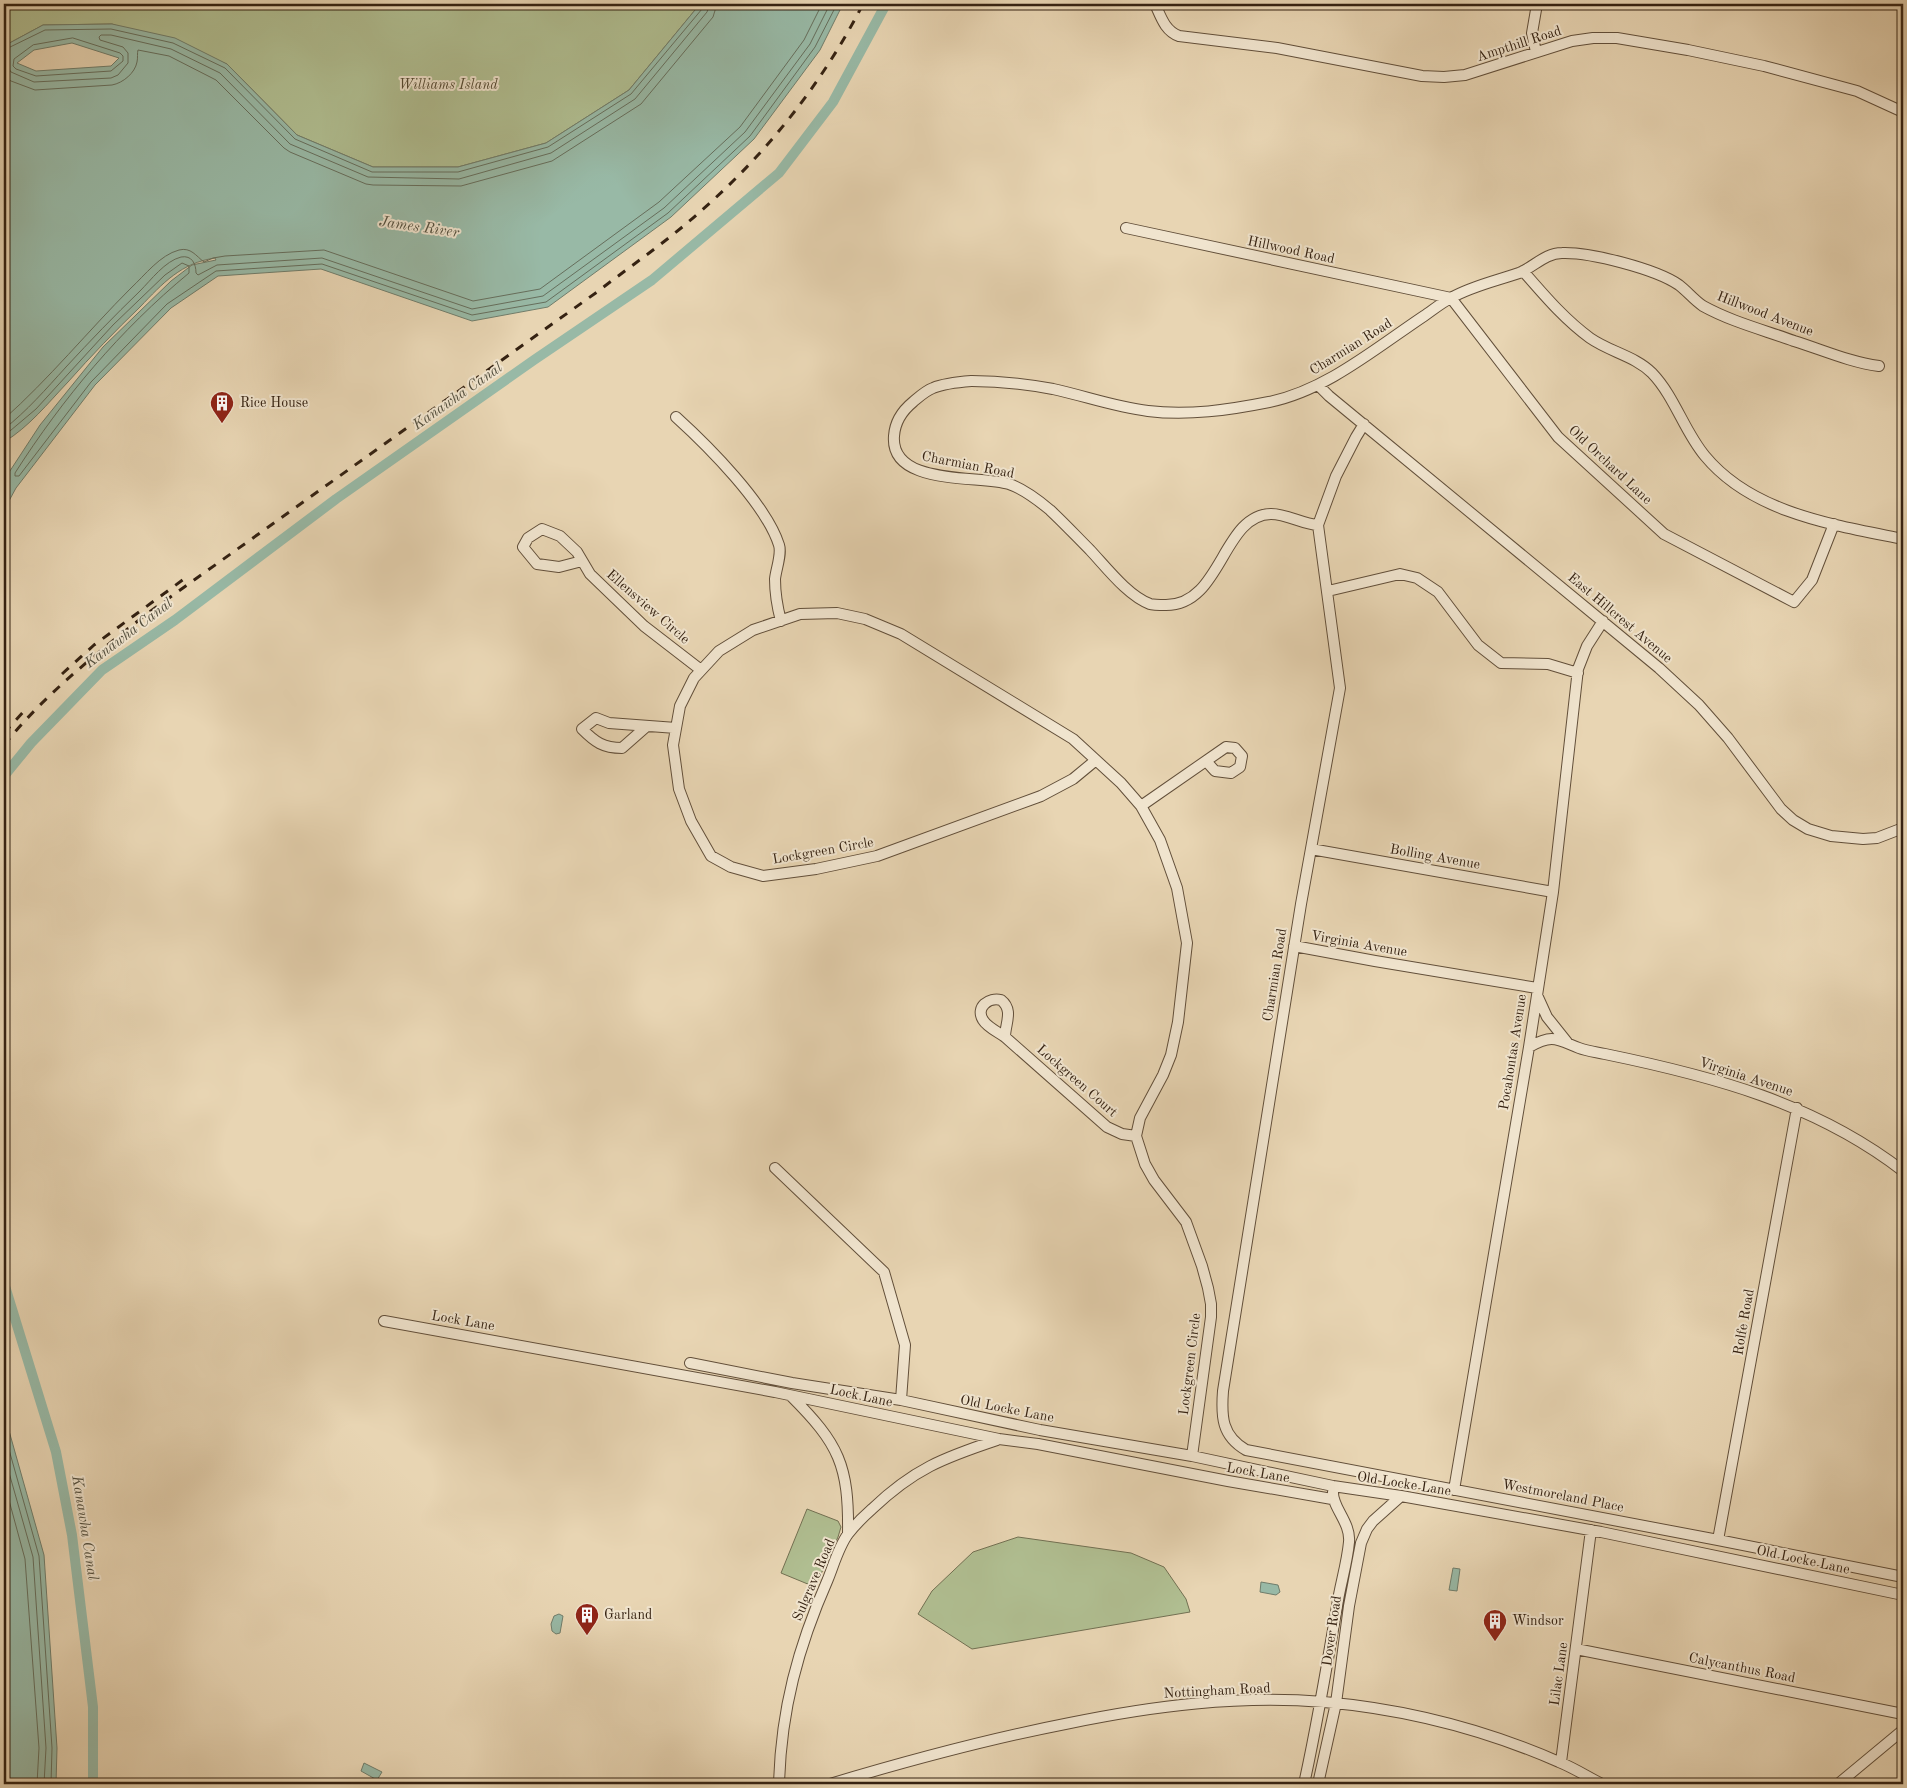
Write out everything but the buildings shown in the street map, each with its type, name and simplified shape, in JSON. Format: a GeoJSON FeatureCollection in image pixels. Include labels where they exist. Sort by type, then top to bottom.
{"type":"FeatureCollection","features":[{"type":"Feature","properties":{"kind":"street","name":"Ampthill Road"},"geometry":{"type":"LineString","coordinates":[[1155,4],[1171,34],[1277,48],[1422,76],[1465,76],[1572,41],[1593,38],[1617,38],[1764,66],[1857,91],[1903,112]]}},
{"type":"Feature","properties":{"kind":"street"},"geometry":{"type":"LineString","coordinates":[[1536,52],[1532,33],[1537,4]]}},
{"type":"Feature","properties":{"kind":"street","name":"Hillwood Road"},"geometry":{"type":"LineString","coordinates":[[1126,228],[1451,298]]}},
{"type":"Feature","properties":{"kind":"street","name":"Hillwood Avenue"},"geometry":{"type":"LineString","coordinates":[[1451,298],[1494,280],[1523,272],[1549,255],[1561,252],[1603,258],[1659,274],[1679,285],[1703,306],[1748,326],[1857,363],[1879,366]]}},
{"type":"Feature","properties":{"kind":"street"},"geometry":{"type":"LineString","coordinates":[[1523,272],[1562,314],[1591,338],[1610,350],[1633,359],[1651,372],[1663,385],[1703,454],[1720,473],[1746,491],[1780,507],[1834,524],[1903,538]]}},
{"type":"Feature","properties":{"kind":"street","name":"Charmian Road"},"geometry":{"type":"LineString","coordinates":[[1318,525],[1270,514],[1253,519],[1239,533],[1208,581],[1192,598],[1174,605],[1162,606],[1148,603],[1132,593],[1049,510],[1021,489],[993,481],[926,473],[916,470],[907,465],[897,455],[894,448],[894,439],[899,418],[904,410],[928,390],[942,385],[963,382],[1013,383],[1056,390],[1152,412],[1179,413],[1246,406],[1276,400],[1318,385],[1451,298]]}},
{"type":"Feature","properties":{"kind":"street","name":"Old Orchard Lane"},"geometry":{"type":"LineString","coordinates":[[1451,298],[1558,437],[1664,534],[1794,602],[1812,580],[1834,524]]}},
{"type":"Feature","properties":{"kind":"street","name":"East Hillcrest Avenue"},"geometry":{"type":"LineString","coordinates":[[1318,385],[1659,668],[1698,705],[1728,738],[1781,809],[1793,820],[1808,829],[1830,836],[1863,839],[1877,838],[1903,828]]}},
{"type":"Feature","properties":{"kind":"street"},"geometry":{"type":"LineString","coordinates":[[676,417],[730,472],[764,515],[780,547],[775,578],[776,599],[781,620]]}},
{"type":"Feature","properties":{"kind":"street","name":"Charmian Road"},"geometry":{"type":"LineString","coordinates":[[1226,1429],[1222,1406],[1223,1391],[1294,946],[1340,688],[1318,525],[1336,476],[1364,424]]}},
{"type":"Feature","properties":{"kind":"street","name":"Ellensview Circle"},"geometry":{"type":"LineString","coordinates":[[582,561],[559,567],[537,564],[523,546],[528,538],[542,529],[560,536],[577,552],[590,574],[644,626],[702,670]]}},
{"type":"Feature","properties":{"kind":"street"},"geometry":{"type":"LineString","coordinates":[[1328,591],[1400,574],[1417,578],[1438,592],[1478,645],[1501,662],[1548,664],[1578,673]]}},
{"type":"Feature","properties":{"kind":"street","name":"Lockgreen Circle"},"geometry":{"type":"LineString","coordinates":[[1096,760],[1073,779],[1041,796],[877,856],[816,869],[764,876],[731,867],[711,856],[691,821],[679,789],[673,745],[680,706],[694,678],[719,651],[753,630],[781,620],[800,614],[837,613],[865,619],[901,634],[1073,739],[1096,760],[1120,783],[1141,806],[1160,840],[1170,864],[1184,917],[1187,943],[1178,1022],[1170,1055],[1163,1076],[1140,1118],[1136,1136],[1145,1164],[1154,1180],[1186,1222],[1202,1266],[1211,1304],[1192,1456]]}},
{"type":"Feature","properties":{"kind":"street","name":"Pocahontas Avenue"},"geometry":{"type":"LineString","coordinates":[[1454,1490],[1529,1047],[1553,892],[1570,729],[1578,673],[1587,646],[1602,621]]}},
{"type":"Feature","properties":{"kind":"street"},"geometry":{"type":"LineString","coordinates":[[647,726],[622,748],[610,748],[595,741],[582,729],[596,718],[609,723],[676,728]]}},
{"type":"Feature","properties":{"kind":"street"},"geometry":{"type":"LineString","coordinates":[[1141,806],[1206,761]]}},
{"type":"Feature","properties":{"kind":"street","name":"Bolling Avenue"},"geometry":{"type":"LineString","coordinates":[[1312,849],[1553,892]]}},
{"type":"Feature","properties":{"kind":"street","name":"Virginia Avenue"},"geometry":{"type":"LineString","coordinates":[[1294,946],[1537,991]]}},
{"type":"Feature","properties":{"kind":"street"},"geometry":{"type":"LineString","coordinates":[[1537,991],[1547,1016],[1567,1042]]}},
{"type":"Feature","properties":{"kind":"street","name":"Lockgreen Court"},"geometry":{"type":"LineString","coordinates":[[1005,1037],[1114,1132],[1136,1136]]}},
{"type":"Feature","properties":{"kind":"street","name":"Virginia Avenue"},"geometry":{"type":"LineString","coordinates":[[1529,1047],[1549,1039],[1558,1039],[1580,1048],[1672,1068],[1720,1081],[1796,1108],[1857,1141],[1903,1171]]}},
{"type":"Feature","properties":{"kind":"street","name":"Rolfe Road"},"geometry":{"type":"LineString","coordinates":[[1718,1540],[1796,1108]]}},
{"type":"Feature","properties":{"kind":"street"},"geometry":{"type":"LineString","coordinates":[[775,1168],[884,1272],[905,1345],[901,1400]]}},
{"type":"Feature","properties":{"kind":"street","name":"Lock Lane"},"geometry":{"type":"LineString","coordinates":[[384,1321],[791,1396],[999,1440],[1038,1444],[1228,1482],[1332,1499]]}},
{"type":"Feature","properties":{"kind":"street","name":"Old Locke Lane"},"geometry":{"type":"LineString","coordinates":[[690,1362],[792,1383],[901,1400],[1040,1430],[1192,1456],[1333,1486],[1401,1496],[1591,1530],[1903,1595]]}},
{"type":"Feature","properties":{"kind":"street"},"geometry":{"type":"LineString","coordinates":[[791,1396],[820,1425],[842,1466],[849,1504],[848,1534]]}},
{"type":"Feature","properties":{"kind":"street","name":"Westmoreland Place"},"geometry":{"type":"LineString","coordinates":[[1226,1429],[1234,1443],[1246,1450],[1903,1577]]}},
{"type":"Feature","properties":{"kind":"street"},"geometry":{"type":"LineString","coordinates":[[1038,1444],[1040,1430]]}},
{"type":"Feature","properties":{"kind":"street","name":"Sulgrave Road"},"geometry":{"type":"LineString","coordinates":[[779,1784],[780,1746],[795,1672],[812,1614],[848,1534],[890,1492],[907,1479],[946,1458],[999,1440]]}},
{"type":"Feature","properties":{"kind":"street"},"geometry":{"type":"LineString","coordinates":[[1332,1499],[1333,1486]]}},
{"type":"Feature","properties":{"kind":"street","name":"Dover Road"},"geometry":{"type":"LineString","coordinates":[[1318,1784],[1336,1703],[1349,1606],[1362,1543],[1367,1529],[1373,1521],[1401,1496]]}},
{"type":"Feature","properties":{"kind":"street","name":"Dover Road"},"geometry":{"type":"LineString","coordinates":[[1304,1784],[1322,1702],[1349,1540],[1343,1517],[1332,1499]]}},
{"type":"Feature","properties":{"kind":"street","name":"Lilac Lane"},"geometry":{"type":"LineString","coordinates":[[1560,1762],[1591,1530]]}},
{"type":"Feature","properties":{"kind":"street","name":"Calycanthus Road"},"geometry":{"type":"LineString","coordinates":[[1576,1649],[1903,1714]]}},
{"type":"Feature","properties":{"kind":"street","name":"Nottingham Road"},"geometry":{"type":"LineString","coordinates":[[830,1784],[931,1754],[1018,1733],[1135,1710],[1189,1703],[1232,1701],[1336,1703],[1385,1710],[1450,1724],[1503,1740],[1560,1762],[1602,1784]]}},
{"type":"Feature","properties":{"kind":"street"},"geometry":{"type":"LineString","coordinates":[[1838,1784],[1903,1730]]}},
{"type":"Feature","properties":{"kind":"green space","name":"Williams Island"},"geometry":{"type":"Polygon","coordinates":[[[4,4],[700,4],[629,90],[546,143],[458,167],[373,167],[297,135],[227,64],[112,24],[43,25],[4,46],[4,4]]]}},
{"type":"Feature","properties":{"kind":"green space"},"geometry":{"type":"Polygon","coordinates":[[[807,1509],[838,1521],[841,1527],[815,1587],[781,1573],[807,1509]]]}},
{"type":"Feature","properties":{"kind":"green space"},"geometry":{"type":"Polygon","coordinates":[[[1018,1537],[1131,1553],[1164,1567],[1186,1599],[1190,1612],[972,1649],[918,1614],[932,1591],[973,1552],[1018,1537]]]}},
{"type":"Feature","properties":{"kind":"water","name":"James River"},"geometry":{"type":"Polygon","coordinates":[[[700,4],[843,4],[820,50],[754,139],[671,217],[548,307],[472,321],[321,269],[218,276],[171,308],[95,385],[16,488],[4,510],[4,480],[40,425],[103,347],[171,281],[192,265],[216,260],[215,258],[192,264],[173,275],[103,344],[38,414],[4,442],[4,46],[43,25],[112,24],[175,38],[227,64],[297,135],[373,167],[458,167],[546,143],[629,90],[700,4]],[[72,43],[34,50],[17,63],[36,71],[111,66],[119,58],[72,43]]]}},
{"type":"Feature","properties":{"kind":"water"},"geometry":{"type":"Polygon","coordinates":[[[4,1413],[44,1555],[57,1748],[56,1784],[4,1784],[4,1413]]]}},
{"type":"Feature","properties":{"kind":"water"},"geometry":{"type":"Polygon","coordinates":[[[1453,1568],[1460,1569],[1457,1591],[1449,1590],[1453,1568]]]}},
{"type":"Feature","properties":{"kind":"water"},"geometry":{"type":"Polygon","coordinates":[[[1261,1582],[1278,1585],[1280,1592],[1276,1595],[1260,1592],[1261,1582]]]}},
{"type":"Feature","properties":{"kind":"water"},"geometry":{"type":"Polygon","coordinates":[[[559,1614],[563,1616],[560,1633],[556,1634],[552,1631],[551,1624],[554,1616],[559,1614]]]}},
{"type":"Feature","properties":{"kind":"water"},"geometry":{"type":"Polygon","coordinates":[[[364,1763],[382,1772],[377,1780],[361,1771],[364,1763]]]}},
{"type":"Feature","properties":{"kind":"waterway","name":"Kanawha Canal"},"geometry":{"type":"LineString","coordinates":[[4,776],[31,743],[102,670],[175,620],[336,499],[652,280],[779,173],[833,102],[886,4]]}},
{"type":"Feature","properties":{"kind":"waterway","name":"Kanawha Canal"},"geometry":{"type":"LineString","coordinates":[[4,1283],[56,1452],[72,1535],[93,1707],[93,1784]]}},
{"type":"Feature","properties":{"kind":"railway"},"geometry":{"type":"LineString","coordinates":[[4,745],[54,691],[148,613],[597,292],[689,221],[726,188],[771,140],[792,114],[830,61],[863,4]]}},
{"type":"Feature","properties":{"kind":"railway"},"geometry":{"type":"LineString","coordinates":[[62,674],[94,645],[188,576]]}},
{"type":"Feature","properties":{"kind":"railway"},"geometry":{"type":"LineString","coordinates":[[4,733],[26,709]]}},
{"type":"Feature","properties":{"kind":"place","name":"Rice House"},"geometry":{"type":"Point","coordinates":[222,424]}},
{"type":"Feature","properties":{"kind":"place","name":"Garland"},"geometry":{"type":"Point","coordinates":[587,1636]}},
{"type":"Feature","properties":{"kind":"place","name":"Windsor"},"geometry":{"type":"Point","coordinates":[1495,1642]}}]}
